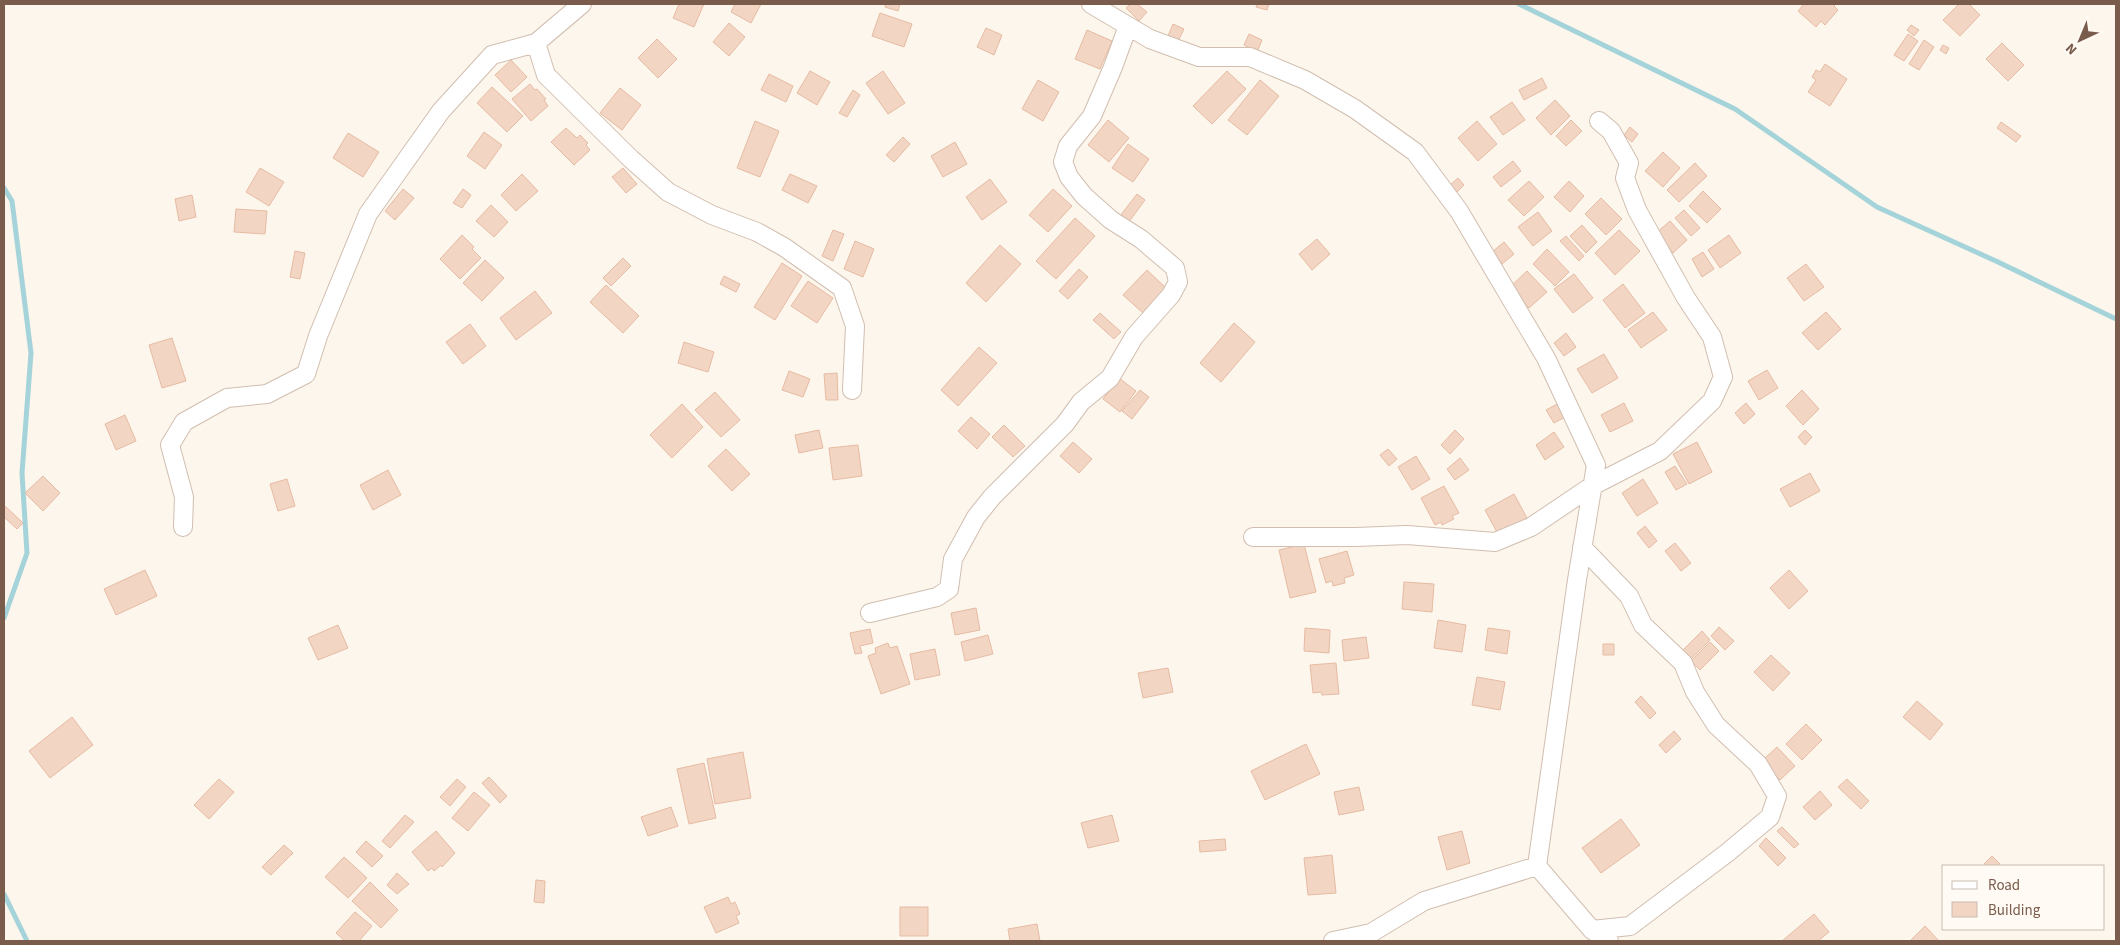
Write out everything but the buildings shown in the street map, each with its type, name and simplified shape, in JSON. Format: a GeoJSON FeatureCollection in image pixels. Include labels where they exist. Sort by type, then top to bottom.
{"type":"FeatureCollection","features":[{"type":"Feature","properties":{"kind":"street"},"geometry":{"type":"LineString","coordinates":[[184,527],[184,497],[170,445],[184,422],[227,398],[267,394],[306,374],[318,336],[368,214],[441,110],[492,55],[536,43],[582,4]]}},
{"type":"Feature","properties":{"kind":"street"},"geometry":{"type":"LineString","coordinates":[[1091,4],[1150,39],[1199,57],[1250,57],[1305,80],[1355,110],[1415,152],[1459,211],[1546,358],[1596,465],[1582,547],[1537,866],[1592,930],[1610,941]]}},
{"type":"Feature","properties":{"kind":"street"},"geometry":{"type":"LineString","coordinates":[[870,613],[937,597],[948,589],[953,560],[976,517],[992,497],[1065,424],[1081,402],[1110,378],[1134,337],[1159,310],[1178,282],[1175,268],[1141,239],[1111,220],[1084,196],[1069,177],[1062,162],[1068,146],[1092,116],[1128,26]]}},
{"type":"Feature","properties":{"kind":"street"},"geometry":{"type":"LineString","coordinates":[[536,43],[546,74],[631,159],[668,192],[712,215],[757,232],[784,247],[842,288],[855,326],[852,390]]}},
{"type":"Feature","properties":{"kind":"street"},"geometry":{"type":"LineString","coordinates":[[1253,537],[1407,536],[1494,542],[1531,527],[1592,486],[1660,452],[1712,401],[1723,376],[1712,337],[1686,298],[1636,210],[1625,178],[1629,163],[1612,131],[1599,120]]}},
{"type":"Feature","properties":{"kind":"street"},"geometry":{"type":"LineString","coordinates":[[1582,547],[1629,596],[1643,625],[1683,663],[1695,692],[1716,725],[1758,764],[1777,796],[1770,817],[1728,853],[1630,926],[1592,930]]}},
{"type":"Feature","properties":{"kind":"street"},"geometry":{"type":"LineString","coordinates":[[1333,941],[1371,933],[1424,900],[1537,866]]}},
{"type":"Feature","properties":{"kind":"waterway"},"geometry":{"type":"LineString","coordinates":[[1519,4],[1735,109],[1877,207],[1998,262],[2116,319]]}},
{"type":"Feature","properties":{"kind":"waterway"},"geometry":{"type":"LineString","coordinates":[[4,188],[12,201],[31,353],[22,473],[27,553],[4,618]]}},
{"type":"Feature","properties":{"kind":"waterway"},"geometry":{"type":"LineString","coordinates":[[4,894],[27,941]]}}]}
